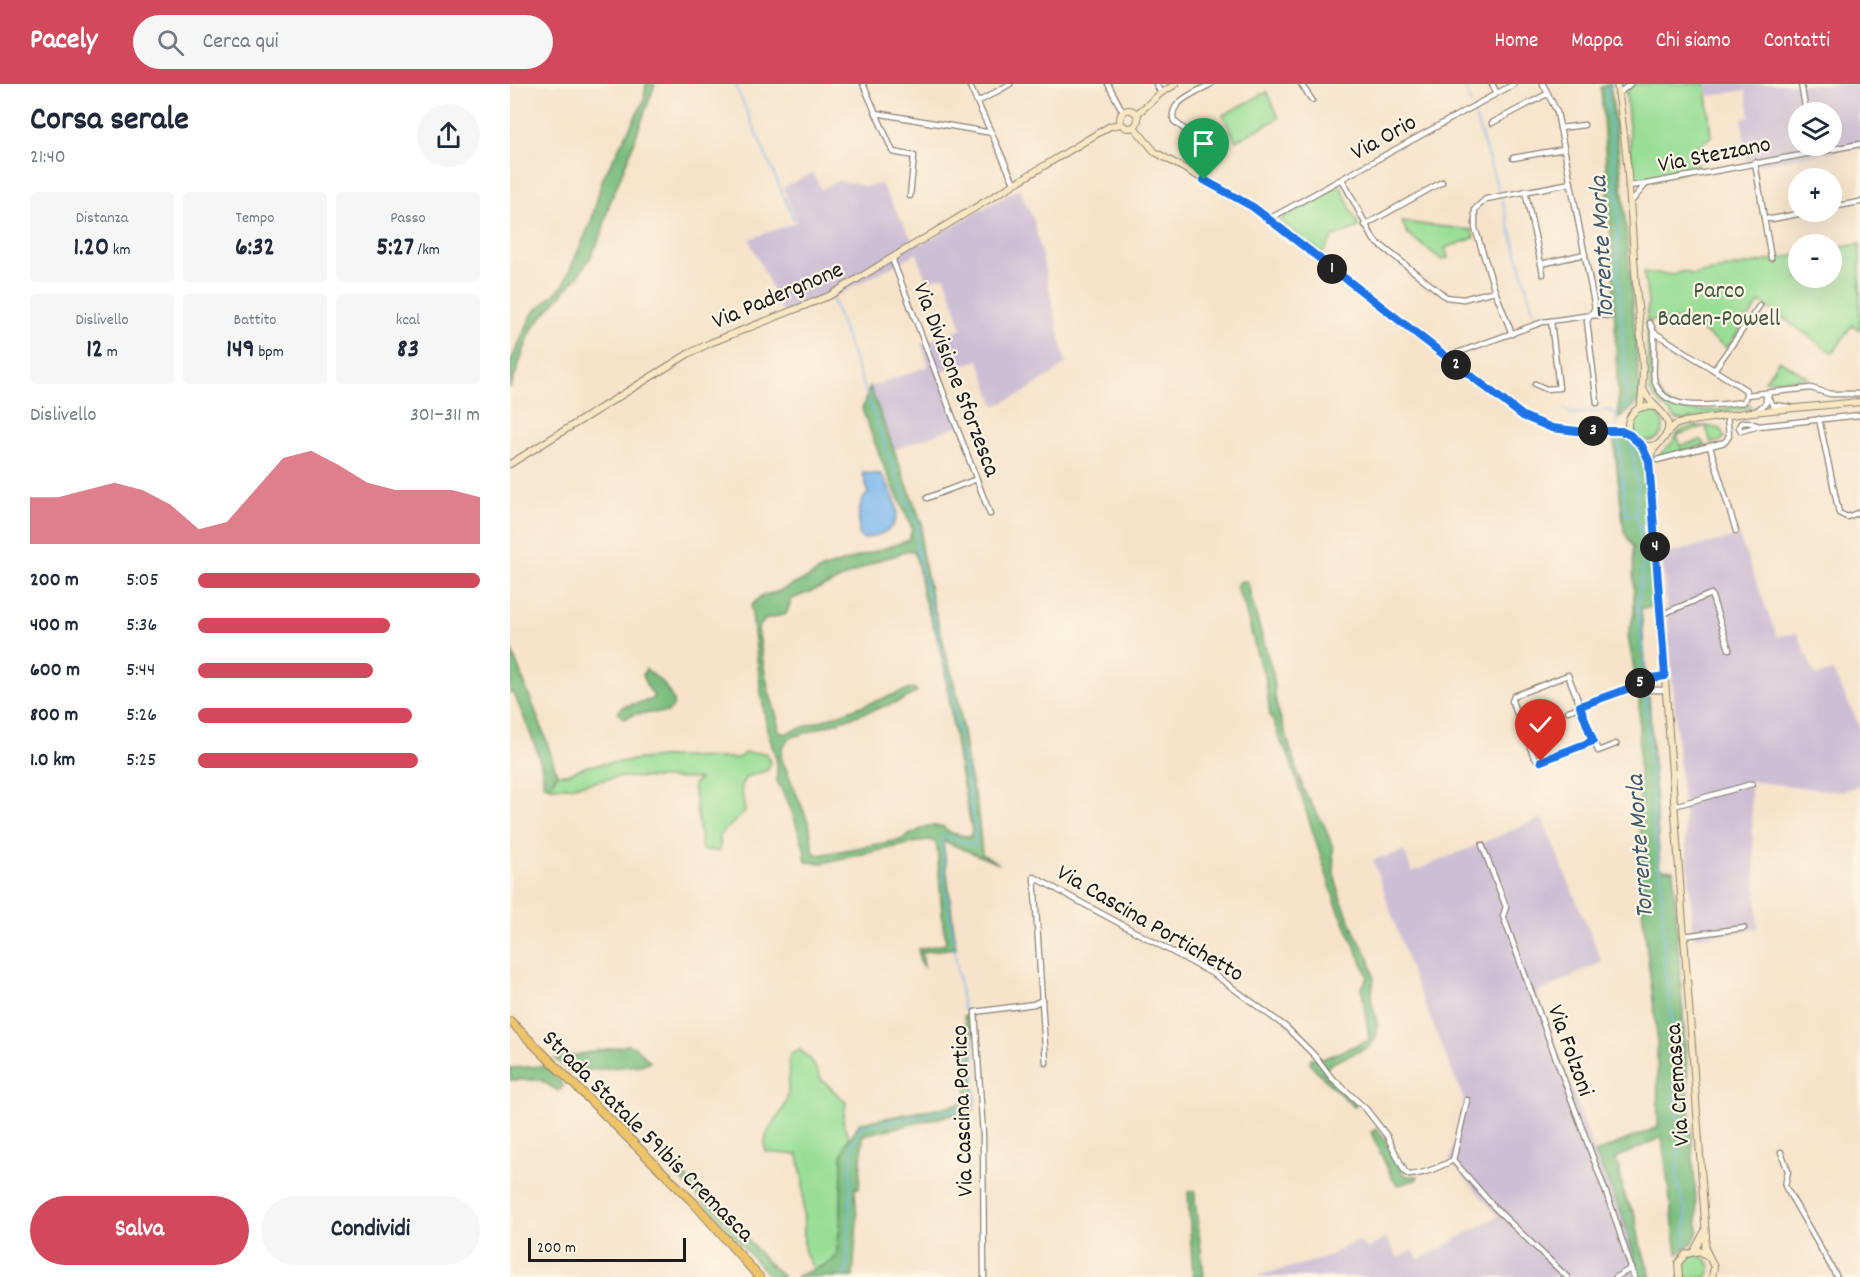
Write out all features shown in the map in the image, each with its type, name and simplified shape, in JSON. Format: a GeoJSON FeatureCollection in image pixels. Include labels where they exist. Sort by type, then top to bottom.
{"type":"FeatureCollection","features":[{"type":"Feature","properties":{"kind":"highway","name":"Strada Statale 591bis Cremasca"},"geometry":{"type":"LineString","coordinates":[[510,1021],[701,1211],[759,1277]]}},
{"type":"Feature","properties":{"kind":"street"},"geometry":{"type":"LineString","coordinates":[[863,84],[893,152],[914,156],[910,196]]}},
{"type":"Feature","properties":{"kind":"street"},"geometry":{"type":"LineString","coordinates":[[969,84],[1014,183]]}},
{"type":"Feature","properties":{"kind":"street"},"geometry":{"type":"LineString","coordinates":[[978,102],[1010,84]]}},
{"type":"Feature","properties":{"kind":"street"},"geometry":{"type":"LineString","coordinates":[[1108,84],[1123,112]]}},
{"type":"Feature","properties":{"kind":"street"},"geometry":{"type":"LineString","coordinates":[[1156,84],[1161,93]]}},
{"type":"Feature","properties":{"kind":"street"},"geometry":{"type":"LineString","coordinates":[[1137,114],[1161,93],[1176,84]]}},
{"type":"Feature","properties":{"kind":"street"},"geometry":{"type":"LineString","coordinates":[[1211,84],[1178,104],[1173,111],[1173,116],[1174,121],[1212,152]]}},
{"type":"Feature","properties":{"kind":"street"},"geometry":{"type":"LineString","coordinates":[[1302,84],[1312,100]]}},
{"type":"Feature","properties":{"kind":"street"},"geometry":{"type":"LineString","coordinates":[[1492,84],[1497,93]]}},
{"type":"Feature","properties":{"kind":"street","name":"Via Orio"},"geometry":{"type":"LineString","coordinates":[[1269,219],[1514,84]]}},
{"type":"Feature","properties":{"kind":"street"},"geometry":{"type":"LineString","coordinates":[[1543,84],[1557,112],[1595,308],[1587,321],[1597,403]]}},
{"type":"Feature","properties":{"kind":"street"},"geometry":{"type":"LineString","coordinates":[[1630,84],[1617,88],[1628,186],[1644,389],[1647,399],[1666,418],[1684,422]]}},
{"type":"Feature","properties":{"kind":"street"},"geometry":{"type":"LineString","coordinates":[[1801,84],[1804,102]]}},
{"type":"Feature","properties":{"kind":"street"},"geometry":{"type":"LineString","coordinates":[[1491,123],[1548,94]]}},
{"type":"Feature","properties":{"kind":"street"},"geometry":{"type":"LineString","coordinates":[[1130,110],[1137,114],[1139,118],[1134,127],[1127,128],[1121,124],[1120,116],[1123,112],[1130,110]]}},
{"type":"Feature","properties":{"kind":"street"},"geometry":{"type":"LineString","coordinates":[[876,112],[992,133]]}},
{"type":"Feature","properties":{"kind":"street","name":"Via Padergnone"},"geometry":{"type":"LineString","coordinates":[[510,464],[688,354],[710,343],[829,296],[1110,126],[1121,124]]}},
{"type":"Feature","properties":{"kind":"street"},"geometry":{"type":"LineString","coordinates":[[1560,128],[1584,124]]}},
{"type":"Feature","properties":{"kind":"street"},"geometry":{"type":"LineString","coordinates":[[1134,127],[1155,152],[1253,207],[1523,416],[1552,428],[1577,431],[1621,431],[1630,435],[1642,446],[1649,461]]}},
{"type":"Feature","properties":{"kind":"street","name":"Via Stezzano"},"geometry":{"type":"LineString","coordinates":[[1842,147],[1860,144]]}},
{"type":"Feature","properties":{"kind":"street"},"geometry":{"type":"LineString","coordinates":[[1514,158],[1564,149]]}},
{"type":"Feature","properties":{"kind":"street","name":"Via Stezzano"},"geometry":{"type":"LineString","coordinates":[[1628,186],[1794,156]]}},
{"type":"Feature","properties":{"kind":"street"},"geometry":{"type":"LineString","coordinates":[[1755,162],[1771,258]]}},
{"type":"Feature","properties":{"kind":"street"},"geometry":{"type":"LineString","coordinates":[[1342,178],[1374,240],[1446,297],[1463,299],[1495,291]]}},
{"type":"Feature","properties":{"kind":"street"},"geometry":{"type":"LineString","coordinates":[[1365,225],[1442,182]]}},
{"type":"Feature","properties":{"kind":"street"},"geometry":{"type":"LineString","coordinates":[[1512,333],[1495,291],[1475,228],[1475,209],[1486,199],[1571,183]]}},
{"type":"Feature","properties":{"kind":"street","name":"Via Stezzano"},"geometry":{"type":"LineString","coordinates":[[1629,204],[1646,184]]}},
{"type":"Feature","properties":{"kind":"street"},"geometry":{"type":"LineString","coordinates":[[1526,191],[1543,274]]}},
{"type":"Feature","properties":{"kind":"street"},"geometry":{"type":"LineString","coordinates":[[1842,205],[1860,202]]}},
{"type":"Feature","properties":{"kind":"street"},"geometry":{"type":"LineString","coordinates":[[1764,218],[1788,216]]}},
{"type":"Feature","properties":{"kind":"street"},"geometry":{"type":"LineString","coordinates":[[1541,264],[1585,254]]}},
{"type":"Feature","properties":{"kind":"street","name":"Via Divisione Sforzesca"},"geometry":{"type":"LineString","coordinates":[[894,257],[893,261],[990,514]]}},
{"type":"Feature","properties":{"kind":"street"},"geometry":{"type":"LineString","coordinates":[[1714,370],[1760,305]]}},
{"type":"Feature","properties":{"kind":"street"},"geometry":{"type":"LineString","coordinates":[[1446,357],[1551,321],[1592,315],[1611,316]]}},
{"type":"Feature","properties":{"kind":"street"},"geometry":{"type":"LineString","coordinates":[[1535,384],[1546,389],[1559,388],[1551,321]]}},
{"type":"Feature","properties":{"kind":"street"},"geometry":{"type":"LineString","coordinates":[[1650,323],[1655,333],[1746,390],[1744,402],[1684,405],[1667,397],[1654,380],[1655,333]]}},
{"type":"Feature","properties":{"kind":"street"},"geometry":{"type":"LineString","coordinates":[[1746,395],[1811,388],[1830,394],[1860,394]]}},
{"type":"Feature","properties":{"kind":"street"},"geometry":{"type":"LineString","coordinates":[[1609,430],[1629,420],[1640,408],[1644,389]]}},
{"type":"Feature","properties":{"kind":"street"},"geometry":{"type":"LineString","coordinates":[[1768,393],[1768,398],[1773,405],[1794,409]]}},
{"type":"Feature","properties":{"kind":"street"},"geometry":{"type":"LineString","coordinates":[[1752,412],[1762,408],[1766,403],[1768,393]]}},
{"type":"Feature","properties":{"kind":"street"},"geometry":{"type":"LineString","coordinates":[[1649,461],[1656,445],[1674,425],[1684,422],[1752,412],[1860,402]]}},
{"type":"Feature","properties":{"kind":"street"},"geometry":{"type":"LineString","coordinates":[[1640,408],[1655,408]]}},
{"type":"Feature","properties":{"kind":"street"},"geometry":{"type":"LineString","coordinates":[[1758,426],[1860,415]]}},
{"type":"Feature","properties":{"kind":"street"},"geometry":{"type":"LineString","coordinates":[[1657,460],[1725,442],[1729,436],[1727,416]]}},
{"type":"Feature","properties":{"kind":"street"},"geometry":{"type":"LineString","coordinates":[[1666,418],[1666,434]]}},
{"type":"Feature","properties":{"kind":"street"},"geometry":{"type":"LineString","coordinates":[[1819,419],[1839,513],[1846,517],[1860,512]]}},
{"type":"Feature","properties":{"kind":"street"},"geometry":{"type":"LineString","coordinates":[[1629,420],[1630,435]]}},
{"type":"Feature","properties":{"kind":"street"},"geometry":{"type":"LineString","coordinates":[[1642,446],[1656,445]]}},
{"type":"Feature","properties":{"kind":"street"},"geometry":{"type":"LineString","coordinates":[[1710,447],[1736,531]]}},
{"type":"Feature","properties":{"kind":"street","name":"Via Cremasca"},"geometry":{"type":"LineString","coordinates":[[1649,461],[1705,1248],[1714,1267],[1713,1277]]}},
{"type":"Feature","properties":{"kind":"street"},"geometry":{"type":"LineString","coordinates":[[927,498],[977,478]]}},
{"type":"Feature","properties":{"kind":"street"},"geometry":{"type":"LineString","coordinates":[[1660,613],[1711,594],[1730,649]]}},
{"type":"Feature","properties":{"kind":"street"},"geometry":{"type":"LineString","coordinates":[[1593,741],[1541,761],[1534,757],[1512,701],[1514,696],[1568,675],[1598,751],[1616,744]]}},
{"type":"Feature","properties":{"kind":"street"},"geometry":{"type":"LineString","coordinates":[[1568,711],[1642,681],[1665,676]]}},
{"type":"Feature","properties":{"kind":"street"},"geometry":{"type":"LineString","coordinates":[[1642,681],[1642,690],[1665,690]]}},
{"type":"Feature","properties":{"kind":"street"},"geometry":{"type":"LineString","coordinates":[[1673,807],[1752,784]]}},
{"type":"Feature","properties":{"kind":"street","name":"Via Folzoni"},"geometry":{"type":"LineString","coordinates":[[1482,845],[1506,907],[1503,916],[1611,1206],[1634,1277]]}},
{"type":"Feature","properties":{"kind":"street","name":"Via Cascina Portichetto"},"geometry":{"type":"LineString","coordinates":[[1042,1000],[1034,877],[1215,975],[1286,1027],[1315,1056],[1331,1077],[1366,1109],[1387,1136],[1405,1172],[1409,1175],[1440,1167],[1453,1160]]}},
{"type":"Feature","properties":{"kind":"street"},"geometry":{"type":"LineString","coordinates":[[1683,936],[1744,928]]}},
{"type":"Feature","properties":{"kind":"street"},"geometry":{"type":"LineString","coordinates":[[1042,1000],[1046,1063]]}},
{"type":"Feature","properties":{"kind":"street","name":"Via Cascina Portico"},"geometry":{"type":"LineString","coordinates":[[984,1277],[983,1135],[975,1012],[1034,1004],[1042,1000]]}},
{"type":"Feature","properties":{"kind":"street"},"geometry":{"type":"LineString","coordinates":[[1467,1100],[1453,1160],[1494,1207],[1567,1277]]}},
{"type":"Feature","properties":{"kind":"street"},"geometry":{"type":"LineString","coordinates":[[1781,1152],[1788,1171],[1785,1185],[1837,1277]]}},
{"type":"Feature","properties":{"kind":"street"},"geometry":{"type":"LineString","coordinates":[[1694,1251],[1705,1231]]}},
{"type":"Feature","properties":{"kind":"street"},"geometry":{"type":"LineString","coordinates":[[1673,1277],[1684,1256],[1694,1251],[1702,1252],[1710,1257]]}},
{"type":"Feature","properties":{"kind":"street"},"geometry":{"type":"LineString","coordinates":[[1678,1266],[1679,1277]]}},
{"type":"Feature","properties":{"kind":"street"},"geometry":{"type":"LineString","coordinates":[[1616,1277],[1632,1268]]}},
{"type":"Feature","properties":{"kind":"shaded area"},"geometry":{"type":"Polygon","coordinates":[[[1707,84],[1860,84],[1860,147],[1842,150],[1842,102],[1788,102],[1788,156],[1806,156],[1747,166],[1742,119],[1750,117],[1746,90],[1709,96],[1707,84]]]}},
{"type":"Feature","properties":{"kind":"shaded area"},"geometry":{"type":"Polygon","coordinates":[[[813,173],[821,189],[837,181],[856,183],[864,187],[881,184],[913,241],[922,244],[1019,188],[1034,221],[1066,364],[1025,392],[995,406],[979,360],[941,372],[960,425],[894,450],[870,387],[929,366],[921,344],[962,329],[945,276],[926,281],[917,253],[834,297],[785,317],[749,239],[797,222],[783,187],[813,173]]]}},
{"type":"Feature","properties":{"kind":"shaded area"},"geometry":{"type":"Polygon","coordinates":[[[1739,536],[1777,637],[1797,633],[1816,676],[1833,671],[1860,727],[1860,785],[1841,792],[1750,781],[1758,928],[1694,938],[1662,555],[1739,536]]]}},
{"type":"Feature","properties":{"kind":"shaded area"},"geometry":{"type":"Polygon","coordinates":[[[1542,818],[1602,962],[1537,993],[1595,1153],[1622,1214],[1640,1277],[1253,1277],[1322,1259],[1358,1240],[1368,1249],[1386,1237],[1398,1258],[1413,1250],[1419,1260],[1498,1216],[1450,1161],[1464,1100],[1414,979],[1373,860],[1404,851],[1412,872],[1542,818]]]}},
{"type":"Feature","properties":{"kind":"green space"},"geometry":{"type":"Polygon","coordinates":[[[646,84],[655,84],[609,205],[602,233],[593,253],[578,276],[534,326],[510,389],[510,363],[533,313],[563,286],[592,219],[602,180],[644,101],[646,84]]]}},
{"type":"Feature","properties":{"kind":"green space"},"geometry":{"type":"Polygon","coordinates":[[[1610,84],[1621,171],[1640,391],[1637,403],[1619,419],[1612,256],[1601,87],[1610,84]]]}},
{"type":"Feature","properties":{"kind":"green space"},"geometry":{"type":"Polygon","coordinates":[[[1632,84],[1706,84],[1711,137],[1695,148],[1697,169],[1638,181],[1633,175],[1626,92],[1632,84]]]}},
{"type":"Feature","properties":{"kind":"green space"},"geometry":{"type":"Polygon","coordinates":[[[1267,92],[1279,118],[1236,141],[1223,115],[1267,92]]]}},
{"type":"Feature","properties":{"kind":"green space"},"geometry":{"type":"Polygon","coordinates":[[[1340,185],[1359,227],[1333,237],[1322,254],[1280,221],[1289,213],[1340,185]]]}},
{"type":"Feature","properties":{"kind":"green space"},"geometry":{"type":"Polygon","coordinates":[[[1402,222],[1472,230],[1474,238],[1445,248],[1448,258],[1442,260],[1408,234],[1402,222]]]}},
{"type":"Feature","properties":{"kind":"green space","name":"Parco Baden-Powell"},"geometry":{"type":"Polygon","coordinates":[[[1860,244],[1860,330],[1852,325],[1833,353],[1760,302],[1727,348],[1686,320],[1649,320],[1653,376],[1661,396],[1668,404],[1679,409],[1694,411],[1750,404],[1750,408],[1759,407],[1684,420],[1676,419],[1653,395],[1650,391],[1646,324],[1648,303],[1644,272],[1675,275],[1685,272],[1691,275],[1788,257],[1788,288],[1842,288],[1842,247],[1860,244]]]}},
{"type":"Feature","properties":{"kind":"green space"},"geometry":{"type":"Polygon","coordinates":[[[1779,360],[1809,378],[1765,381],[1779,360]]]}},
{"type":"Feature","properties":{"kind":"green space"},"geometry":{"type":"Polygon","coordinates":[[[870,387],[922,524],[921,548],[959,703],[969,775],[977,805],[982,854],[999,864],[943,841],[956,948],[922,952],[924,967],[920,962],[918,949],[945,944],[946,939],[937,847],[934,841],[927,840],[822,863],[806,862],[804,848],[791,809],[777,781],[777,762],[767,729],[751,606],[761,596],[777,592],[822,569],[909,540],[912,528],[883,464],[862,409],[870,387]],[[908,550],[881,559],[830,584],[792,599],[786,614],[766,619],[758,628],[769,692],[779,731],[784,734],[904,691],[914,688],[917,692],[900,701],[790,738],[782,748],[781,757],[809,824],[814,853],[819,855],[900,840],[927,826],[942,826],[951,833],[970,837],[972,830],[958,759],[944,665],[923,595],[914,552],[908,550]]]}},
{"type":"Feature","properties":{"kind":"green space"},"geometry":{"type":"Polygon","coordinates":[[[1648,411],[1659,415],[1663,426],[1659,437],[1648,441],[1637,437],[1633,426],[1637,415],[1648,411]]]}},
{"type":"Feature","properties":{"kind":"green space"},"geometry":{"type":"Polygon","coordinates":[[[1694,426],[1705,426],[1677,435],[1694,426]]]}},
{"type":"Feature","properties":{"kind":"green space"},"geometry":{"type":"Polygon","coordinates":[[[1706,426],[1721,429],[1724,437],[1721,441],[1711,443],[1706,426]]]}},
{"type":"Feature","properties":{"kind":"green space"},"geometry":{"type":"Polygon","coordinates":[[[1613,432],[1622,432],[1637,445],[1643,455],[1656,607],[1641,608],[1646,678],[1636,680],[1628,636],[1634,614],[1633,547],[1624,532],[1613,432]]]}},
{"type":"Feature","properties":{"kind":"green space"},"geometry":{"type":"Polygon","coordinates":[[[1677,435],[1680,446],[1701,440],[1705,445],[1659,458],[1662,451],[1677,435]]]}},
{"type":"Feature","properties":{"kind":"green space"},"geometry":{"type":"Polygon","coordinates":[[[1239,582],[1248,582],[1273,674],[1276,704],[1304,791],[1325,827],[1333,848],[1334,874],[1340,897],[1355,933],[1369,958],[1374,978],[1371,999],[1378,1027],[1376,1039],[1369,1047],[1330,1064],[1324,1072],[1357,1105],[1354,1107],[1310,1063],[1311,1058],[1322,1059],[1369,1040],[1362,988],[1368,976],[1336,904],[1288,754],[1280,741],[1270,715],[1265,675],[1260,665],[1244,605],[1236,587],[1239,582]]]}},
{"type":"Feature","properties":{"kind":"green space"},"geometry":{"type":"Polygon","coordinates":[[[510,646],[557,774],[550,787],[543,784],[541,765],[533,739],[514,693],[510,693],[510,646]]]}},
{"type":"Feature","properties":{"kind":"green space"},"geometry":{"type":"Polygon","coordinates":[[[646,669],[663,683],[674,701],[673,707],[668,712],[634,714],[624,719],[618,713],[622,707],[651,700],[654,696],[645,683],[643,674],[646,669]]]}},
{"type":"Feature","properties":{"kind":"green space"},"geometry":{"type":"Polygon","coordinates":[[[1649,697],[1660,869],[1673,870],[1698,1231],[1692,1244],[1677,1254],[1662,1137],[1614,1159],[1619,1167],[1624,1196],[1635,1215],[1640,1244],[1651,1277],[1640,1277],[1622,1214],[1595,1153],[1658,1127],[1657,1035],[1640,891],[1639,698],[1649,697]]]}},
{"type":"Feature","properties":{"kind":"green space"},"geometry":{"type":"Polygon","coordinates":[[[745,753],[767,753],[770,763],[768,770],[746,777],[741,785],[745,812],[720,835],[720,851],[702,850],[693,784],[700,780],[698,779],[619,777],[569,787],[550,787],[557,774],[567,774],[588,766],[662,757],[738,758],[745,753]]]}},
{"type":"Feature","properties":{"kind":"green space"},"geometry":{"type":"Polygon","coordinates":[[[964,1016],[971,1016],[974,1110],[863,1135],[859,1188],[855,1188],[857,1220],[853,1277],[795,1277],[827,1264],[836,1257],[841,1219],[842,1157],[845,1145],[860,1123],[960,1104],[967,1100],[967,1036],[964,1016]]]}},
{"type":"Feature","properties":{"kind":"green space"},"geometry":{"type":"Polygon","coordinates":[[[628,1045],[635,1047],[650,1062],[570,1072],[555,1059],[628,1045]]]}},
{"type":"Feature","properties":{"kind":"green space"},"geometry":{"type":"Polygon","coordinates":[[[799,1049],[811,1060],[822,1080],[846,1102],[843,1123],[849,1137],[842,1157],[841,1219],[836,1257],[814,1270],[804,1247],[803,1180],[798,1155],[766,1152],[765,1144],[768,1132],[786,1102],[790,1055],[799,1049]]]}},
{"type":"Feature","properties":{"kind":"green space"},"geometry":{"type":"Polygon","coordinates":[[[545,1066],[562,1084],[563,1087],[558,1091],[541,1080],[510,1080],[510,1068],[545,1066]]]}},
{"type":"Feature","properties":{"kind":"green space"},"geometry":{"type":"Polygon","coordinates":[[[1377,1129],[1401,1170],[1406,1176],[1418,1176],[1416,1180],[1398,1185],[1392,1178],[1371,1132],[1377,1129]]]}},
{"type":"Feature","properties":{"kind":"green space"},"geometry":{"type":"Polygon","coordinates":[[[659,1159],[667,1159],[702,1192],[716,1210],[736,1226],[783,1277],[770,1277],[691,1189],[659,1159]]]}},
{"type":"Feature","properties":{"kind":"green space"},"geometry":{"type":"Polygon","coordinates":[[[1195,1190],[1204,1277],[1193,1277],[1188,1192],[1195,1190]]]}},
{"type":"Feature","properties":{"kind":"green space"},"geometry":{"type":"Polygon","coordinates":[[[1697,1255],[1709,1263],[1708,1277],[1684,1277],[1682,1269],[1684,1262],[1697,1255]]]}},
{"type":"Feature","properties":{"kind":"water"},"geometry":{"type":"Polygon","coordinates":[[[863,473],[881,474],[893,496],[897,515],[888,530],[863,539],[859,535],[859,512],[864,497],[868,493],[863,473]]]}},
{"type":"Feature","properties":{"kind":"waterway"},"geometry":{"type":"LineString","coordinates":[[735,84],[794,220]]}},
{"type":"Feature","properties":{"kind":"waterway"},"geometry":{"type":"LineString","coordinates":[[1464,84],[1471,104]]}},
{"type":"Feature","properties":{"kind":"waterway","name":"Torrente Morla"},"geometry":{"type":"LineString","coordinates":[[1613,84],[1606,92],[1618,208],[1618,272],[1628,413]]}},
{"type":"Feature","properties":{"kind":"waterway"},"geometry":{"type":"LineString","coordinates":[[1473,110],[1499,192]]}},
{"type":"Feature","properties":{"kind":"waterway"},"geometry":{"type":"LineString","coordinates":[[1502,200],[1535,317]]}},
{"type":"Feature","properties":{"kind":"waterway"},"geometry":{"type":"LineString","coordinates":[[832,298],[891,462],[918,527],[916,547],[949,679],[975,828],[975,846],[941,834]]}},
{"type":"Feature","properties":{"kind":"waterway"},"geometry":{"type":"LineString","coordinates":[[1564,408],[1571,414],[1609,410],[1617,415],[1617,425]]}},
{"type":"Feature","properties":{"kind":"waterway"},"geometry":{"type":"LineString","coordinates":[[1618,434],[1626,515],[1635,514]]}},
{"type":"Feature","properties":{"kind":"waterway","name":"Torrente Morla"},"geometry":{"type":"LineString","coordinates":[[1631,444],[1637,482],[1636,513],[1644,559],[1638,605],[1645,677]]}},
{"type":"Feature","properties":{"kind":"waterway","name":"Torrente Morla"},"geometry":{"type":"LineString","coordinates":[[1645,681],[1655,833],[1661,877],[1665,971],[1674,1036],[1675,1100],[1681,1133],[1677,1183],[1686,1212],[1685,1247]]}},
{"type":"Feature","properties":{"kind":"waterway"},"geometry":{"type":"LineString","coordinates":[[942,839],[945,883],[963,1008],[973,1018]]}},
{"type":"Feature","properties":{"kind":"waterway"},"geometry":{"type":"LineString","coordinates":[[842,1277],[847,1271],[852,1146],[860,1127],[975,1106],[974,1031]]}},
{"type":"Feature","properties":{"kind":"route"},"geometry":{"type":"LineString","coordinates":[[1204,180],[1253,207],[1523,416],[1552,428],[1577,431],[1621,431],[1630,435],[1642,446],[1649,461],[1665,676],[1641,680],[1638,685],[1580,706],[1593,741],[1541,761]]}}]}
